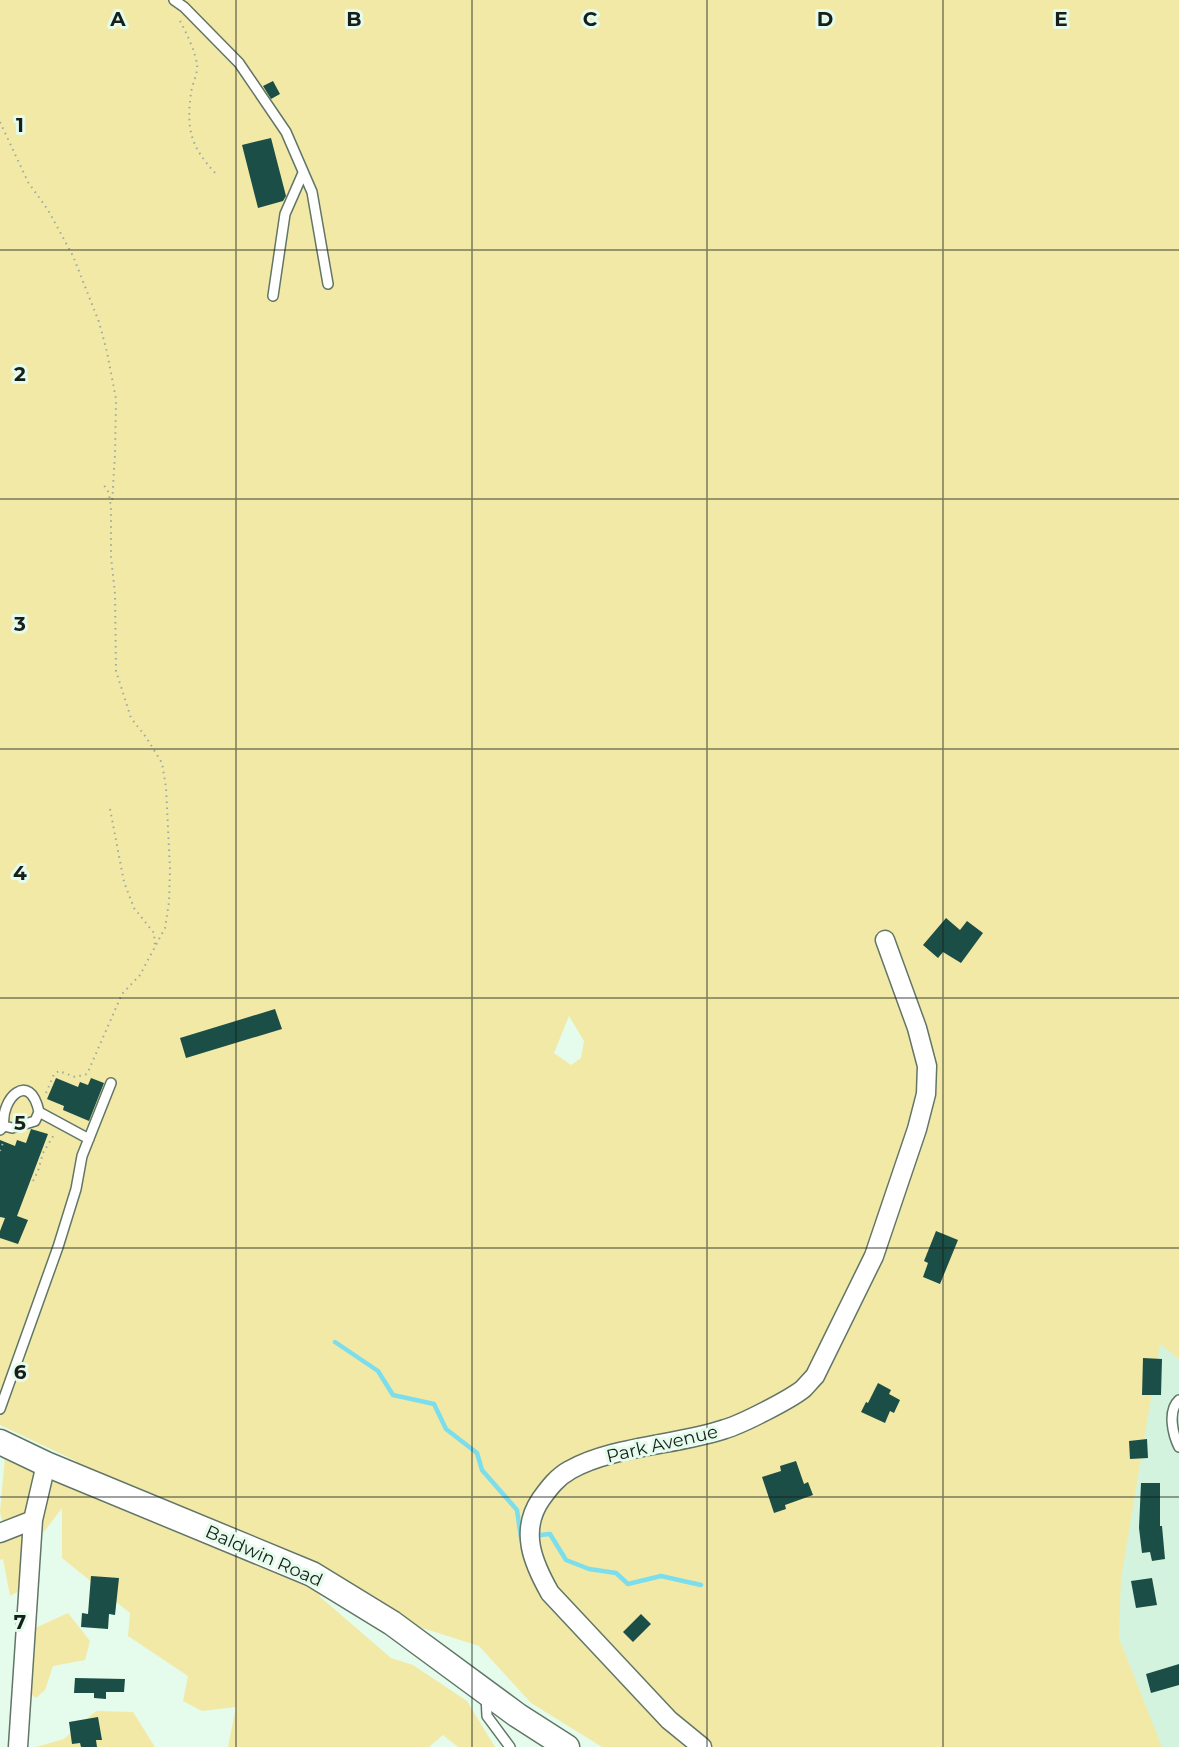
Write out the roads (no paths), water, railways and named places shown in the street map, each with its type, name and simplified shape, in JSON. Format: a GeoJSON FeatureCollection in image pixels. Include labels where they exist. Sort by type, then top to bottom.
{"type":"FeatureCollection","features":[{"type":"Feature","properties":{"kind":"street","name":"Park Avenue"},"geometry":{"type":"LineString","coordinates":[[702,1747],[669,1720],[550,1593],[537,1571],[530,1549],[530,1529],[536,1506],[551,1485],[568,1471],[584,1463],[611,1455],[728,1429],[802,1389],[815,1376],[874,1256],[917,1129],[926,1094],[927,1066],[917,1028],[885,940]]}},
{"type":"Feature","properties":{"kind":"street","name":"Baldwin Road"},"geometry":{"type":"LineString","coordinates":[[0,1442],[46,1464],[312,1574],[392,1623],[517,1715],[567,1747]]}},
{"type":"Feature","properties":{"kind":"street"},"geometry":{"type":"LineString","coordinates":[[18,1747],[33,1520],[46,1464]]}},
{"type":"Feature","properties":{"kind":"street"},"geometry":{"type":"LineString","coordinates":[[0,1533],[33,1520]]}},
{"type":"Feature","properties":{"kind":"lane"},"geometry":{"type":"LineString","coordinates":[[174,0],[184,7],[239,63],[286,132],[312,192],[328,284]]}},
{"type":"Feature","properties":{"kind":"lane"},"geometry":{"type":"LineString","coordinates":[[273,296],[285,214],[303,173]]}},
{"type":"Feature","properties":{"kind":"lane"},"geometry":{"type":"LineString","coordinates":[[0,1409],[58,1247],[76,1189],[82,1156],[111,1083]]}},
{"type":"Feature","properties":{"kind":"lane"},"geometry":{"type":"LineString","coordinates":[[16,1090],[27,1091],[37,1102],[39,1112],[35,1121],[12,1128],[2,1128],[1,1106],[6,1095],[16,1090]]}},
{"type":"Feature","properties":{"kind":"lane"},"geometry":{"type":"LineString","coordinates":[[39,1112],[89,1139]]}},
{"type":"Feature","properties":{"kind":"lane"},"geometry":{"type":"LineString","coordinates":[[1179,1400],[1175,1404],[1173,1415],[1173,1431],[1179,1447]]}},
{"type":"Feature","properties":{"kind":"lane"},"geometry":{"type":"LineString","coordinates":[[486,1692],[487,1716],[510,1747]]}},
{"type":"Feature","properties":{"kind":"waterway"},"geometry":{"type":"LineString","coordinates":[[335,1342],[378,1371],[393,1395],[434,1404],[446,1429],[477,1453],[482,1470],[517,1510],[521,1538]]}},
{"type":"Feature","properties":{"kind":"waterway"},"geometry":{"type":"LineString","coordinates":[[540,1535],[550,1534],[566,1560],[589,1569],[616,1573],[628,1584],[661,1576],[701,1585]]}}]}
